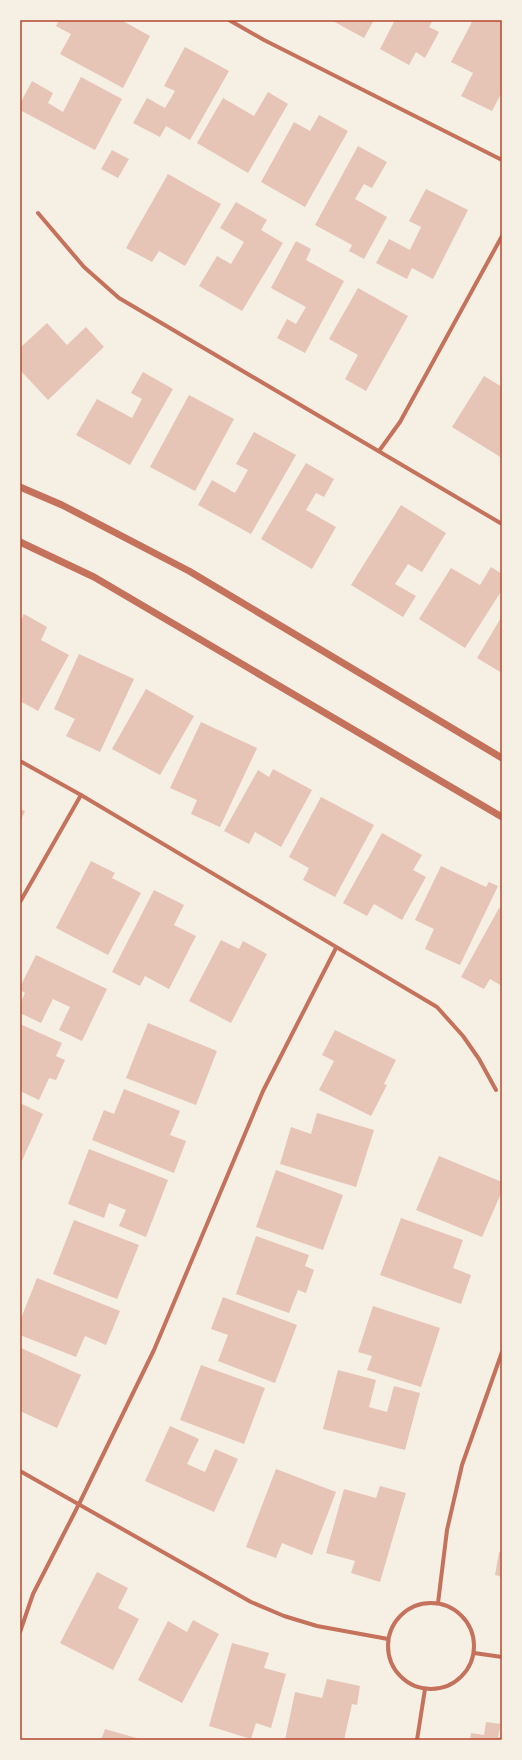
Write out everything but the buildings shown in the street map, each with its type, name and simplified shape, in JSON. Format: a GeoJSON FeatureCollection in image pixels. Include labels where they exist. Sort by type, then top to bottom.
{"type":"FeatureCollection","features":[{"type":"Feature","properties":{"kind":"street"},"geometry":{"type":"LineString","coordinates":[[230,20],[271,44],[502,160]]}},
{"type":"Feature","properties":{"kind":"street"},"geometry":{"type":"LineString","coordinates":[[38,213],[84,267],[119,298],[502,524]]}},
{"type":"Feature","properties":{"kind":"street"},"geometry":{"type":"LineString","coordinates":[[379,451],[400,422],[502,236]]}},
{"type":"Feature","properties":{"kind":"street"},"geometry":{"type":"LineString","coordinates":[[20,487],[62,505],[189,571],[502,758]]}},
{"type":"Feature","properties":{"kind":"street"},"geometry":{"type":"LineString","coordinates":[[20,542],[94,576],[502,817]]}},
{"type":"Feature","properties":{"kind":"street"},"geometry":{"type":"LineString","coordinates":[[20,761],[82,795],[436,1007],[463,1036],[479,1059],[496,1090]]}},
{"type":"Feature","properties":{"kind":"street"},"geometry":{"type":"LineString","coordinates":[[20,902],[82,795]]}},
{"type":"Feature","properties":{"kind":"street"},"geometry":{"type":"LineString","coordinates":[[20,1632],[33,1594],[79,1504],[154,1350],[263,1091],[336,948]]}},
{"type":"Feature","properties":{"kind":"street"},"geometry":{"type":"LineString","coordinates":[[438,1603],[447,1530],[462,1465],[502,1352]]}},
{"type":"Feature","properties":{"kind":"street"},"geometry":{"type":"LineString","coordinates":[[20,1471],[258,1605],[284,1616],[317,1626],[388,1639]]}},
{"type":"Feature","properties":{"kind":"street"},"geometry":{"type":"LineString","coordinates":[[438,1603],[451,1607],[462,1615],[470,1627],[474,1639],[474,1653],[470,1666],[462,1677],[452,1685],[439,1689],[425,1689],[412,1685],[401,1677],[392,1666],[388,1653],[388,1639],[392,1626],[400,1616],[412,1607],[438,1603]]}},
{"type":"Feature","properties":{"kind":"street"},"geometry":{"type":"LineString","coordinates":[[474,1653],[502,1657]]}},
{"type":"Feature","properties":{"kind":"street"},"geometry":{"type":"LineString","coordinates":[[417,1740],[425,1689]]}}]}
